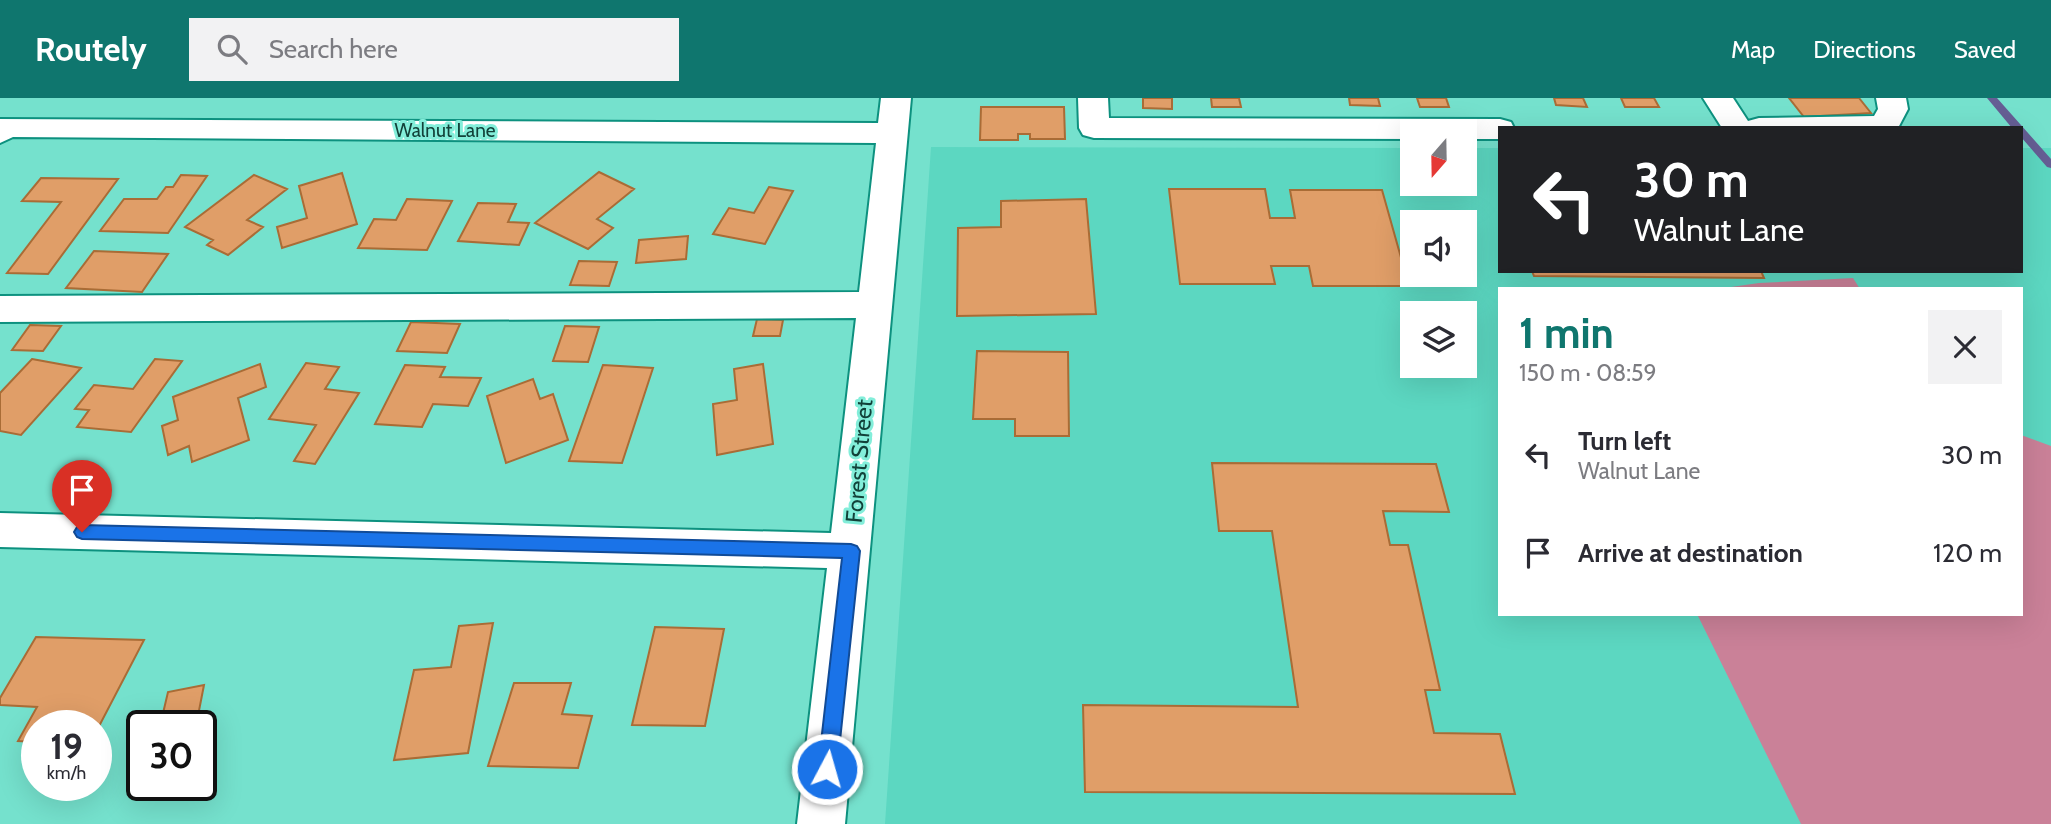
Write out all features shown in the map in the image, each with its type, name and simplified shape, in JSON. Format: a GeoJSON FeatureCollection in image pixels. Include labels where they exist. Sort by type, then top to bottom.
{"type":"FeatureCollection","features":[{"type":"Feature","properties":{"kind":"street"},"geometry":{"type":"LineString","coordinates":[[1093,98],[1094,128],[1498,129]]}},
{"type":"Feature","properties":{"kind":"street"},"geometry":{"type":"LineString","coordinates":[[1290,98],[1297,129]]}},
{"type":"Feature","properties":{"kind":"street"},"geometry":{"type":"LineString","coordinates":[[1495,98],[1507,126]]}},
{"type":"Feature","properties":{"kind":"street"},"geometry":{"type":"LineString","coordinates":[[1718,98],[1736,126]]}},
{"type":"Feature","properties":{"kind":"street"},"geometry":{"type":"LineString","coordinates":[[1775,126],[1888,112]]}},
{"type":"Feature","properties":{"kind":"street","name":"Walnut Lane"},"geometry":{"type":"LineString","coordinates":[[0,132],[5,127],[895,115]]}},
{"type":"Feature","properties":{"kind":"street","name":"Forest Street"},"geometry":{"type":"LineString","coordinates":[[821,824],[895,115]]}},
{"type":"Feature","properties":{"kind":"street"},"geometry":{"type":"LineString","coordinates":[[0,309],[874,305]]}},
{"type":"Feature","properties":{"kind":"street"},"geometry":{"type":"LineString","coordinates":[[0,530],[851,551]]}},
{"type":"Feature","properties":{"kind":"shaded area"},"geometry":{"type":"Polygon","coordinates":[[[931,147],[1400,148],[1400,196],[1477,196],[1477,148],[1498,148],[1498,273],[2023,273],[2023,148],[2051,148],[2051,824],[885,824],[931,147]]]}},
{"type":"Feature","properties":{"kind":"shaded area"},"geometry":{"type":"Polygon","coordinates":[[[1853,278],[1859,287],[1731,287],[1853,278]]]}},
{"type":"Feature","properties":{"kind":"shaded area"},"geometry":{"type":"Polygon","coordinates":[[[2023,436],[2051,446],[2051,824],[1801,824],[1698,616],[2023,616],[2023,436]]]}},
{"type":"Feature","properties":{"kind":"building"},"geometry":{"type":"Polygon","coordinates":[[[1143,98],[1172,98],[1172,109],[1143,108],[1143,98]]]}},
{"type":"Feature","properties":{"kind":"building"},"geometry":{"type":"Polygon","coordinates":[[[1211,98],[1239,98],[1241,107],[1212,107],[1211,98]]]}},
{"type":"Feature","properties":{"kind":"building"},"geometry":{"type":"Polygon","coordinates":[[[1349,98],[1378,98],[1380,106],[1350,105],[1349,98]]]}},
{"type":"Feature","properties":{"kind":"building"},"geometry":{"type":"Polygon","coordinates":[[[1417,98],[1446,98],[1449,107],[1420,107],[1417,98]]]}},
{"type":"Feature","properties":{"kind":"building"},"geometry":{"type":"Polygon","coordinates":[[[1554,98],[1583,98],[1587,107],[1556,105],[1554,98]]]}},
{"type":"Feature","properties":{"kind":"building"},"geometry":{"type":"Polygon","coordinates":[[[1621,98],[1654,98],[1659,107],[1625,107],[1621,98]]]}},
{"type":"Feature","properties":{"kind":"building"},"geometry":{"type":"Polygon","coordinates":[[[1789,98],[1859,98],[1871,113],[1804,117],[1789,98]]]}},
{"type":"Feature","properties":{"kind":"building"},"geometry":{"type":"Polygon","coordinates":[[[981,107],[1064,107],[1065,139],[1030,139],[1030,134],[1018,134],[1018,140],[980,140],[981,107]]]}},
{"type":"Feature","properties":{"kind":"building"},"geometry":{"type":"Polygon","coordinates":[[[599,172],[634,189],[597,219],[613,228],[588,249],[535,223],[599,172]]]}},
{"type":"Feature","properties":{"kind":"building"},"geometry":{"type":"Polygon","coordinates":[[[342,173],[357,224],[282,248],[277,227],[307,218],[299,186],[342,173]]]}},
{"type":"Feature","properties":{"kind":"building"},"geometry":{"type":"Polygon","coordinates":[[[181,175],[207,176],[168,233],[100,231],[124,199],[157,199],[166,187],[173,187],[181,175]]]}},
{"type":"Feature","properties":{"kind":"building"},"geometry":{"type":"Polygon","coordinates":[[[254,175],[287,189],[247,220],[263,227],[228,255],[207,245],[213,240],[185,227],[254,175]]]}},
{"type":"Feature","properties":{"kind":"building"},"geometry":{"type":"Polygon","coordinates":[[[41,178],[118,179],[48,274],[7,273],[61,202],[22,201],[41,178]]]}},
{"type":"Feature","properties":{"kind":"building"},"geometry":{"type":"Polygon","coordinates":[[[769,187],[793,191],[765,244],[713,234],[729,208],[754,213],[769,187]]]}},
{"type":"Feature","properties":{"kind":"building"},"geometry":{"type":"Polygon","coordinates":[[[1169,189],[1265,189],[1270,218],[1295,218],[1290,190],[1382,190],[1400,254],[1400,286],[1313,286],[1309,266],[1271,266],[1275,284],[1180,284],[1169,189]]]}},
{"type":"Feature","properties":{"kind":"building"},"geometry":{"type":"Polygon","coordinates":[[[407,199],[452,201],[427,250],[358,248],[374,219],[396,220],[407,199]]]}},
{"type":"Feature","properties":{"kind":"building"},"geometry":{"type":"Polygon","coordinates":[[[1086,199],[1096,314],[957,316],[958,228],[1001,227],[1001,201],[1086,199]]]}},
{"type":"Feature","properties":{"kind":"building"},"geometry":{"type":"Polygon","coordinates":[[[478,203],[516,204],[508,222],[529,223],[519,245],[458,241],[478,203]]]}},
{"type":"Feature","properties":{"kind":"building"},"geometry":{"type":"Polygon","coordinates":[[[688,236],[686,259],[636,263],[639,240],[688,236]]]}},
{"type":"Feature","properties":{"kind":"building"},"geometry":{"type":"Polygon","coordinates":[[[94,251],[168,254],[142,292],[66,288],[94,251]]]}},
{"type":"Feature","properties":{"kind":"building"},"geometry":{"type":"Polygon","coordinates":[[[579,261],[617,262],[609,286],[570,285],[579,261]]]}},
{"type":"Feature","properties":{"kind":"building"},"geometry":{"type":"Polygon","coordinates":[[[1533,273],[1762,273],[1764,278],[1534,276],[1533,273]]]}},
{"type":"Feature","properties":{"kind":"building"},"geometry":{"type":"Polygon","coordinates":[[[757,319],[783,320],[780,336],[753,336],[757,319]]]}},
{"type":"Feature","properties":{"kind":"building"},"geometry":{"type":"Polygon","coordinates":[[[411,322],[460,324],[447,353],[397,351],[411,322]]]}},
{"type":"Feature","properties":{"kind":"building"},"geometry":{"type":"Polygon","coordinates":[[[30,325],[61,326],[43,351],[12,350],[30,325]]]}},
{"type":"Feature","properties":{"kind":"building"},"geometry":{"type":"Polygon","coordinates":[[[565,326],[599,327],[588,362],[553,361],[565,326]]]}},
{"type":"Feature","properties":{"kind":"building"},"geometry":{"type":"Polygon","coordinates":[[[977,351],[1068,352],[1069,436],[1015,436],[1015,419],[973,419],[977,351]]]}},
{"type":"Feature","properties":{"kind":"building"},"geometry":{"type":"Polygon","coordinates":[[[32,359],[81,368],[21,435],[0,431],[0,393],[32,359]]]}},
{"type":"Feature","properties":{"kind":"building"},"geometry":{"type":"Polygon","coordinates":[[[155,359],[182,361],[131,432],[77,427],[89,410],[75,409],[94,385],[133,389],[155,359]]]}},
{"type":"Feature","properties":{"kind":"building"},"geometry":{"type":"Polygon","coordinates":[[[306,363],[339,367],[325,389],[359,393],[315,464],[294,461],[316,425],[269,419],[306,363]]]}},
{"type":"Feature","properties":{"kind":"building"},"geometry":{"type":"Polygon","coordinates":[[[260,364],[266,387],[238,398],[249,440],[192,462],[189,446],[168,455],[162,426],[178,420],[173,397],[260,364]]]}},
{"type":"Feature","properties":{"kind":"building"},"geometry":{"type":"Polygon","coordinates":[[[763,364],[773,444],[717,455],[713,404],[737,400],[734,369],[763,364]]]}},
{"type":"Feature","properties":{"kind":"building"},"geometry":{"type":"Polygon","coordinates":[[[405,365],[445,367],[440,377],[481,378],[468,406],[433,404],[422,427],[375,424],[405,365]]]}},
{"type":"Feature","properties":{"kind":"building"},"geometry":{"type":"Polygon","coordinates":[[[603,365],[653,368],[622,463],[569,461],[603,365]]]}},
{"type":"Feature","properties":{"kind":"building"},"geometry":{"type":"Polygon","coordinates":[[[533,379],[540,399],[553,394],[568,440],[506,463],[487,396],[533,379]]]}},
{"type":"Feature","properties":{"kind":"building"},"geometry":{"type":"Polygon","coordinates":[[[1212,463],[1436,464],[1449,512],[1383,511],[1390,545],[1408,545],[1440,690],[1425,690],[1434,733],[1500,734],[1515,794],[1085,792],[1083,705],[1298,707],[1272,531],[1219,531],[1212,463]]]}},
{"type":"Feature","properties":{"kind":"building"},"geometry":{"type":"Polygon","coordinates":[[[493,623],[468,753],[394,760],[414,670],[451,667],[459,626],[493,623]]]}},
{"type":"Feature","properties":{"kind":"building"},"geometry":{"type":"Polygon","coordinates":[[[655,627],[724,629],[705,726],[632,725],[655,627]]]}},
{"type":"Feature","properties":{"kind":"building"},"geometry":{"type":"Polygon","coordinates":[[[36,637],[144,640],[107,710],[35,710],[37,707],[0,705],[0,698],[36,637]]]}},
{"type":"Feature","properties":{"kind":"building"},"geometry":{"type":"Polygon","coordinates":[[[514,683],[571,683],[562,714],[592,716],[578,768],[488,766],[514,683]]]}},
{"type":"Feature","properties":{"kind":"building"},"geometry":{"type":"Polygon","coordinates":[[[204,685],[199,710],[164,710],[168,692],[204,685]]]}},
{"type":"Feature","properties":{"kind":"waterway"},"geometry":{"type":"LineString","coordinates":[[1992,98],[2016,126]]}},
{"type":"Feature","properties":{"kind":"waterway"},"geometry":{"type":"LineString","coordinates":[[2023,133],[2051,165]]}},
{"type":"Feature","properties":{"kind":"route"},"geometry":{"type":"LineString","coordinates":[[82,532],[851,551],[827,769]]}}]}
